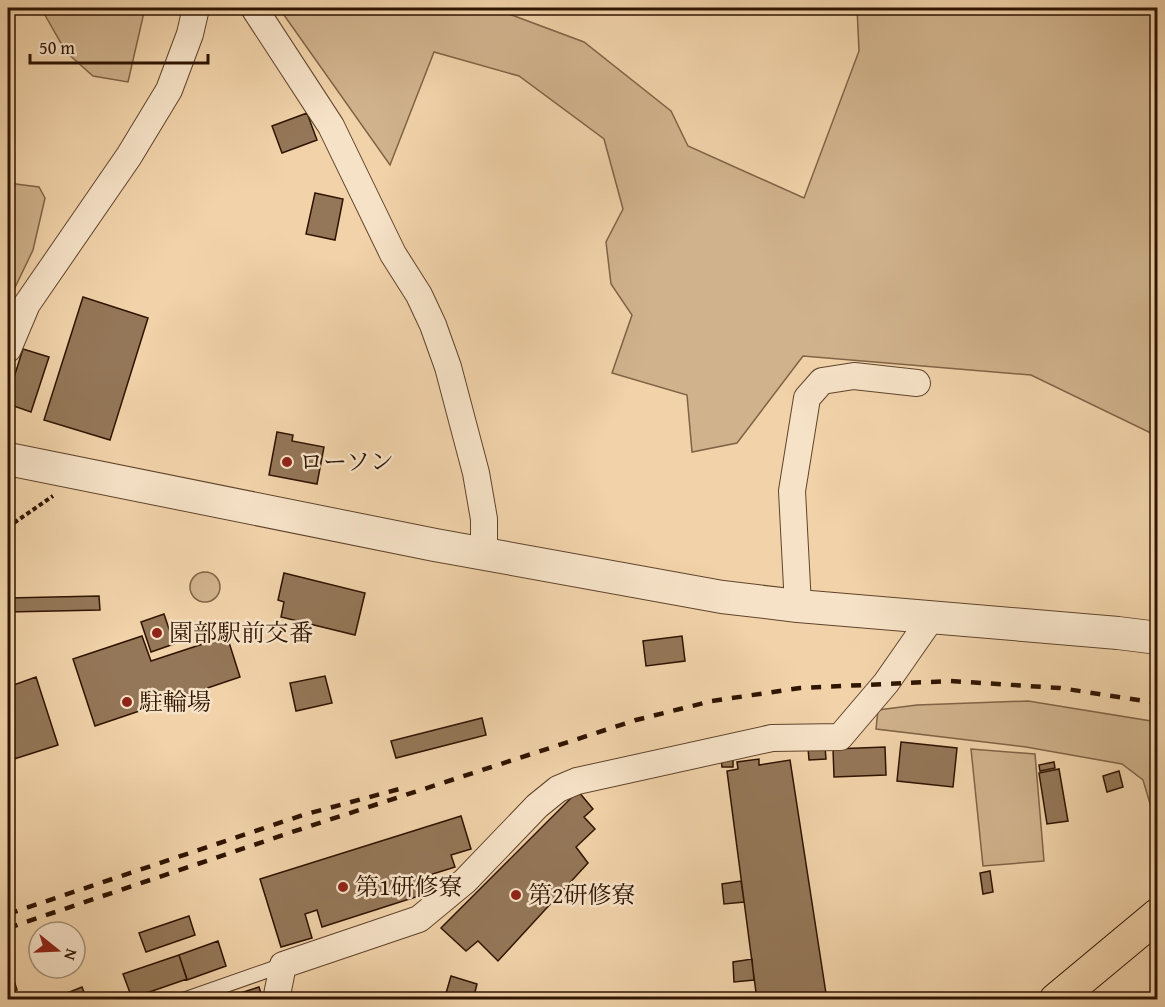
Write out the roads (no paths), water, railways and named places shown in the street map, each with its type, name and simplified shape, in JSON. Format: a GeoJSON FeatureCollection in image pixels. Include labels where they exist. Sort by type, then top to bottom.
{"type":"FeatureCollection","features":[{"type":"Feature","properties":{"kind":"highway"},"geometry":{"type":"LineString","coordinates":[[1056,999],[1158,915]]}},
{"type":"Feature","properties":{"kind":"street"},"geometry":{"type":"LineString","coordinates":[[8,349],[27,304],[129,156],[169,90],[190,34],[196,8]]}},
{"type":"Feature","properties":{"kind":"street"},"geometry":{"type":"LineString","coordinates":[[254,8],[331,126],[393,254],[419,296],[433,325],[448,367],[476,473],[484,519],[484,554]]}},
{"type":"Feature","properties":{"kind":"street"},"geometry":{"type":"LineString","coordinates":[[798,606],[792,492],[807,398],[822,381],[854,376],[917,383]]}},
{"type":"Feature","properties":{"kind":"street"},"geometry":{"type":"LineString","coordinates":[[8,459],[484,554],[722,597],[798,606],[1158,638]]}},
{"type":"Feature","properties":{"kind":"street"},"geometry":{"type":"LineString","coordinates":[[276,999],[283,965],[419,919],[465,881],[537,806],[558,789],[577,781],[772,738],[840,736],[886,683],[932,617]]}},
{"type":"Feature","properties":{"kind":"lane"},"geometry":{"type":"LineString","coordinates":[[183,999],[283,965]]}},
{"type":"Feature","properties":{"kind":"railway"},"geometry":{"type":"LineString","coordinates":[[8,928],[307,827],[636,720],[712,701],[800,688],[950,681],[1060,688],[1158,703]]}},
{"type":"Feature","properties":{"kind":"railway"},"geometry":{"type":"LineString","coordinates":[[8,914],[303,815],[403,788]]}},
{"type":"Feature","properties":{"kind":"place","name":"ローソン"},"geometry":{"type":"Point","coordinates":[287,462]}},
{"type":"Feature","properties":{"kind":"place","name":"園部駅前交番"},"geometry":{"type":"Point","coordinates":[157,633]}},
{"type":"Feature","properties":{"kind":"place","name":"駐輪場"},"geometry":{"type":"Point","coordinates":[127,702]}},
{"type":"Feature","properties":{"kind":"place","name":"第1研修寮"},"geometry":{"type":"Point","coordinates":[343,887]}},
{"type":"Feature","properties":{"kind":"place","name":"第2研修寮"},"geometry":{"type":"Point","coordinates":[516,895]}}]}
